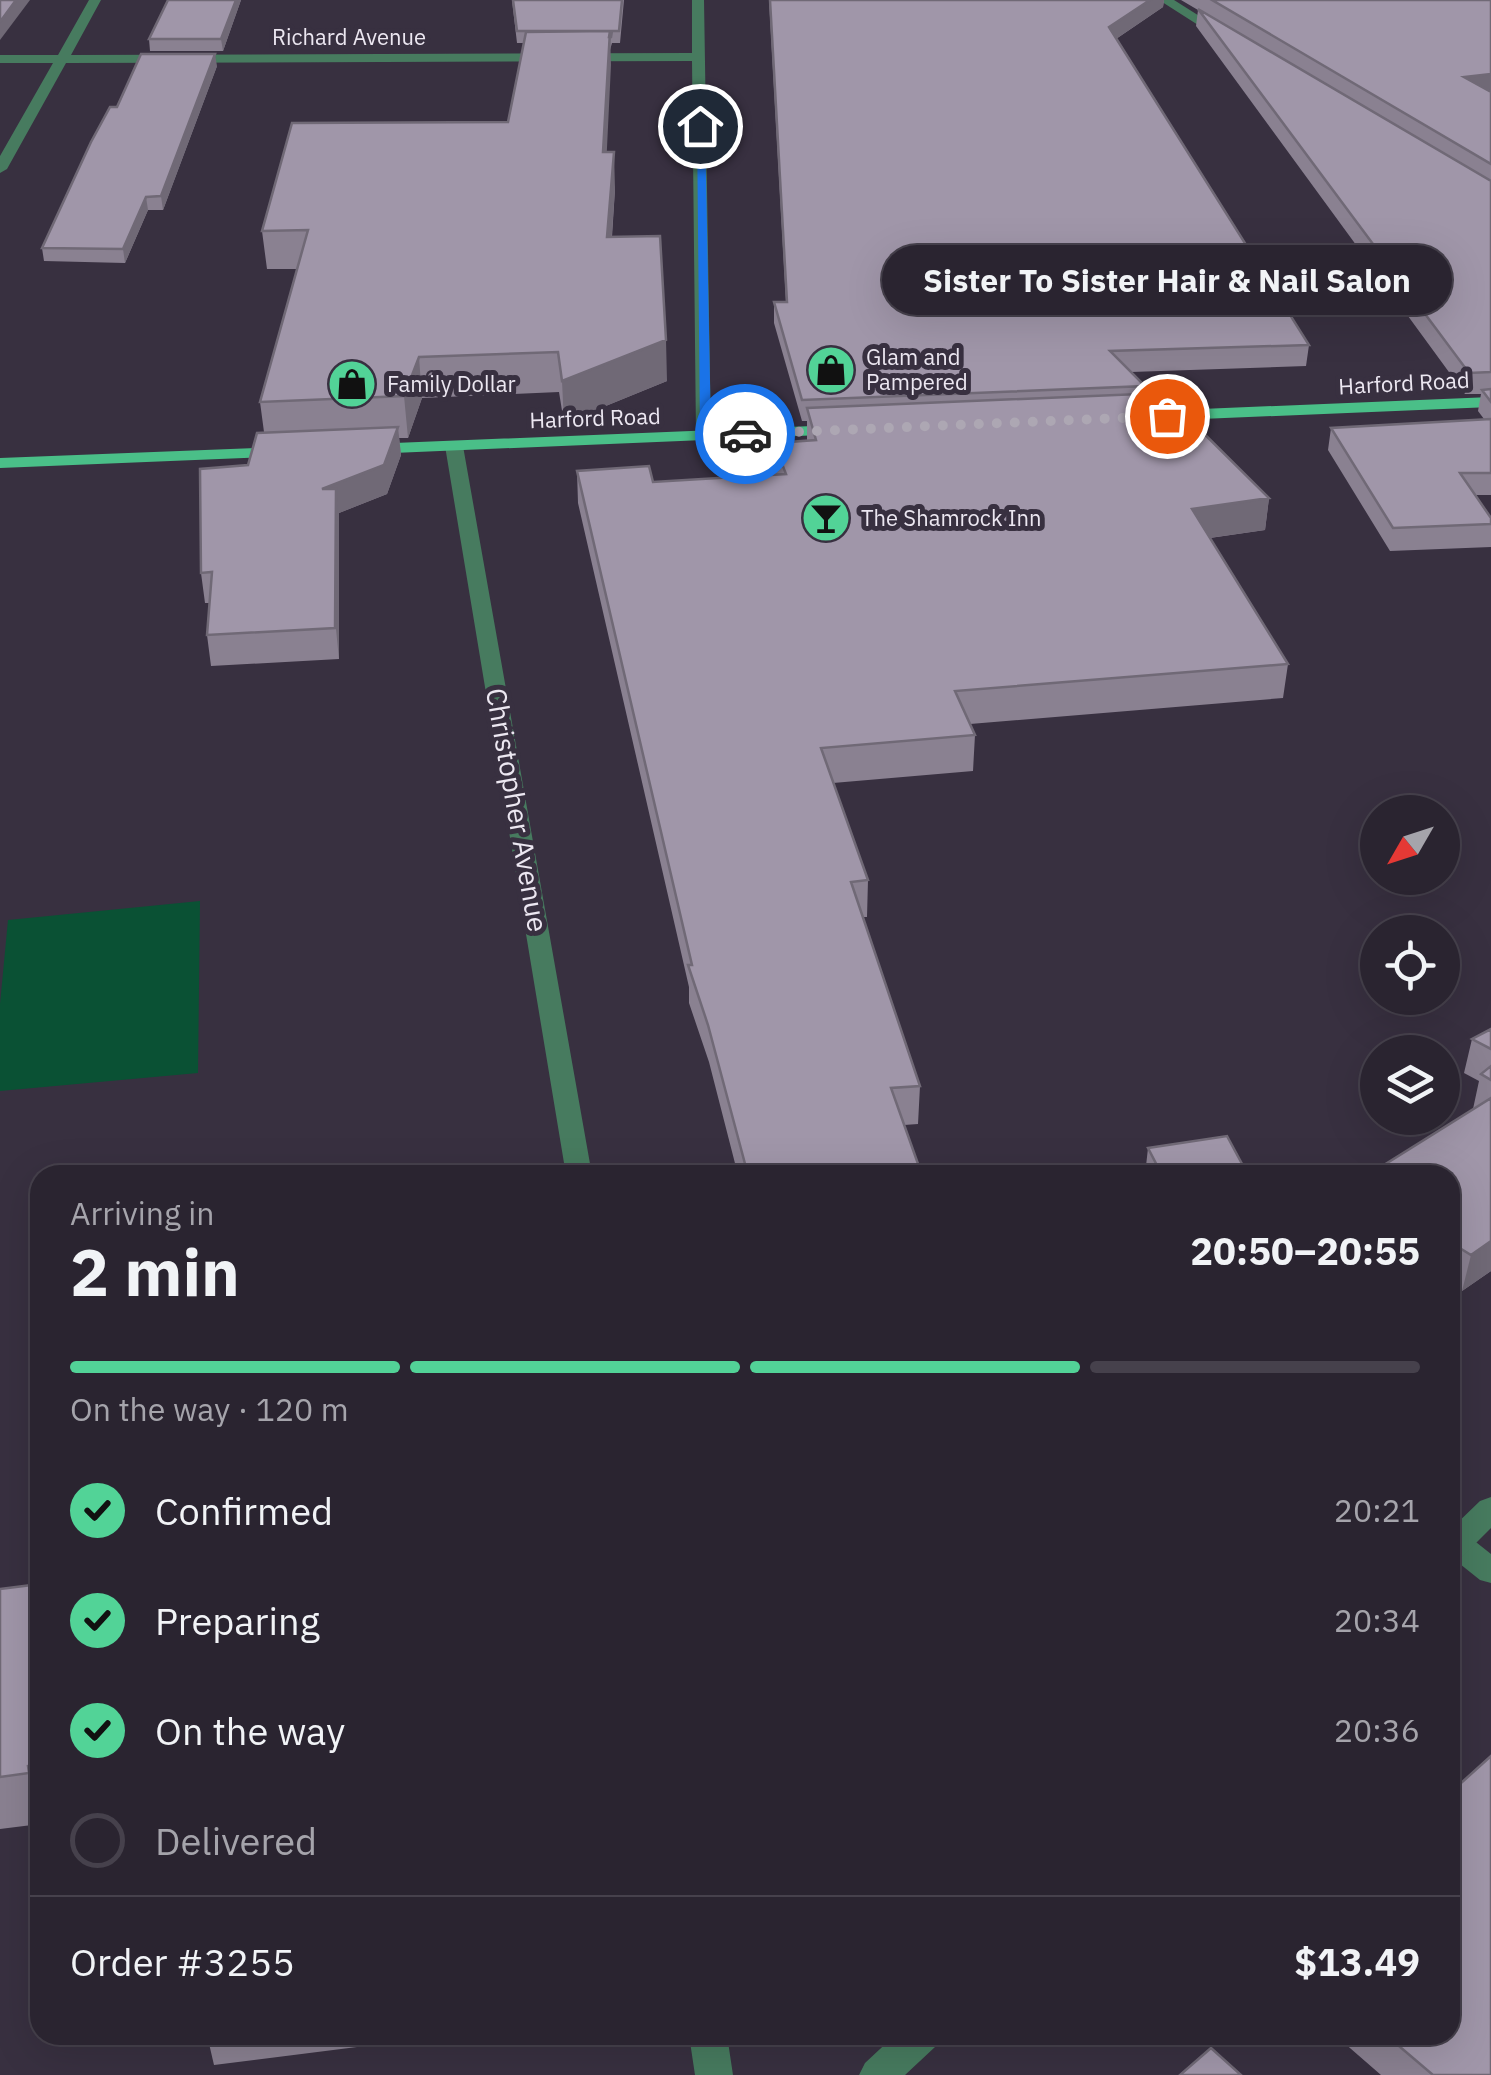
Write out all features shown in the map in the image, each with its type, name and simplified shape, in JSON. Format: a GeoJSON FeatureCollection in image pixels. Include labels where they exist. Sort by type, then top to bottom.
{"type":"FeatureCollection","features":[{"type":"Feature","properties":{"kind":"main road","name":"Harford Road"},"geometry":{"type":"LineString","coordinates":[[1136,417],[1491,402]]}},
{"type":"Feature","properties":{"kind":"main road","name":"Harford Road"},"geometry":{"type":"LineString","coordinates":[[346,450],[855,430]]}},
{"type":"Feature","properties":{"kind":"main road"},"geometry":{"type":"LineString","coordinates":[[0,463],[308,451]]}},
{"type":"Feature","properties":{"kind":"street"},"geometry":{"type":"LineString","coordinates":[[0,169],[95,0]]}},
{"type":"Feature","properties":{"kind":"street"},"geometry":{"type":"LineString","coordinates":[[698,0],[705,436]]}},
{"type":"Feature","properties":{"kind":"street"},"geometry":{"type":"LineString","coordinates":[[1165,0],[1234,41]]}},
{"type":"Feature","properties":{"kind":"street","name":"Richard Avenue"},"geometry":{"type":"LineString","coordinates":[[0,59],[698,57]]}},
{"type":"Feature","properties":{"kind":"street","name":"Christopher Avenue"},"geometry":{"type":"LineString","coordinates":[[454,446],[577,1165]]}},
{"type":"Feature","properties":{"kind":"street"},"geometry":{"type":"LineString","coordinates":[[1460,1539],[1491,1509]]}},
{"type":"Feature","properties":{"kind":"street"},"geometry":{"type":"LineString","coordinates":[[1460,1551],[1491,1571]]}},
{"type":"Feature","properties":{"kind":"street"},"geometry":{"type":"LineString","coordinates":[[710,2045],[714,2075]]}},
{"type":"Feature","properties":{"kind":"street"},"geometry":{"type":"LineString","coordinates":[[878,2075],[911,2045]]}},
{"type":"Feature","properties":{"kind":"green space"},"geometry":{"type":"Polygon","coordinates":[[[200,901],[198,1073],[0,1091],[0,1004],[8,920],[200,901]]]}},
{"type":"Feature","properties":{"kind":"building"},"geometry":{"type":"Polygon","coordinates":[[[0,0],[16,0],[0,22],[0,0]]]}},
{"type":"Feature","properties":{"kind":"building"},"geometry":{"type":"Polygon","coordinates":[[[168,0],[236,0],[221,39],[149,39],[168,0]]]}},
{"type":"Feature","properties":{"kind":"building"},"geometry":{"type":"Polygon","coordinates":[[[513,0],[622,0],[619,31],[612,31],[609,37],[610,31],[517,31],[513,0]]]}},
{"type":"Feature","properties":{"kind":"building"},"geometry":{"type":"Polygon","coordinates":[[[770,0],[1150,0],[1109,27],[1309,345],[1110,351],[1145,386],[802,400],[774,302],[787,302],[770,0]]]}},
{"type":"Feature","properties":{"kind":"building"},"geometry":{"type":"Polygon","coordinates":[[[1212,0],[1491,0],[1491,74],[1464,77],[1491,92],[1491,164],[1212,0]]]}},
{"type":"Feature","properties":{"kind":"building"},"geometry":{"type":"Polygon","coordinates":[[[1198,9],[1491,181],[1491,372],[1469,373],[1198,9]]]}},
{"type":"Feature","properties":{"kind":"building"},"geometry":{"type":"Polygon","coordinates":[[[610,31],[603,152],[614,152],[607,237],[660,236],[666,340],[562,381],[558,352],[419,357],[404,396],[260,402],[308,230],[262,231],[292,123],[508,122],[526,32],[610,31]]]}},
{"type":"Feature","properties":{"kind":"building"},"geometry":{"type":"Polygon","coordinates":[[[141,54],[215,54],[161,196],[146,197],[123,249],[42,248],[91,142],[110,107],[117,107],[141,54]]]}},
{"type":"Feature","properties":{"kind":"building"},"geometry":{"type":"Polygon","coordinates":[[[1163,393],[1269,498],[1192,509],[1288,664],[955,691],[975,735],[821,748],[868,880],[851,882],[920,1086],[891,1088],[918,1165],[745,1165],[688,965],[692,965],[577,471],[649,466],[653,482],[786,474],[774,443],[816,440],[807,408],[1163,393]]]}},
{"type":"Feature","properties":{"kind":"building"},"geometry":{"type":"Polygon","coordinates":[[[1491,419],[1491,473],[1460,473],[1491,518],[1491,524],[1393,528],[1331,428],[1491,419]]]}},
{"type":"Feature","properties":{"kind":"building"},"geometry":{"type":"Polygon","coordinates":[[[398,427],[384,465],[322,489],[336,489],[335,628],[207,635],[212,572],[201,573],[200,469],[248,465],[257,433],[398,427]]]}},
{"type":"Feature","properties":{"kind":"building"},"geometry":{"type":"Polygon","coordinates":[[[1491,1029],[1491,1049],[1472,1039],[1491,1029]]]}},
{"type":"Feature","properties":{"kind":"building"},"geometry":{"type":"Polygon","coordinates":[[[1491,1066],[1491,1080],[1481,1074],[1491,1066]]]}},
{"type":"Feature","properties":{"kind":"building"},"geometry":{"type":"Polygon","coordinates":[[[1491,1098],[1491,1241],[1471,1255],[1460,1248],[1460,1165],[1384,1165],[1432,1135],[1460,1135],[1460,1117],[1491,1098]]]}},
{"type":"Feature","properties":{"kind":"building"},"geometry":{"type":"Polygon","coordinates":[[[1227,1136],[1243,1165],[1157,1165],[1148,1148],[1227,1136]]]}},
{"type":"Feature","properties":{"kind":"building"},"geometry":{"type":"Polygon","coordinates":[[[30,1585],[29,1773],[0,1777],[0,1589],[30,1585]]]}},
{"type":"Feature","properties":{"kind":"building"},"geometry":{"type":"Polygon","coordinates":[[[1491,1756],[1491,2075],[1433,2075],[1398,2045],[1460,2045],[1460,1784],[1491,1756]]]}},
{"type":"Feature","properties":{"kind":"building"},"geometry":{"type":"Polygon","coordinates":[[[1211,2048],[1241,2075],[1180,2075],[1211,2048]]]}},
{"type":"Feature","properties":{"kind":"way so far"},"geometry":{"type":"LineString","coordinates":[[745,434],[1167,416]]}},
{"type":"Feature","properties":{"kind":"place","name":"Glam and Pampered"},"geometry":{"type":"Point","coordinates":[831,370]}},
{"type":"Feature","properties":{"kind":"place","name":"Family Dollar"},"geometry":{"type":"Point","coordinates":[352,384]}},
{"type":"Feature","properties":{"kind":"place","name":"Sister To Sister Hair & Nail Salon"},"geometry":{"type":"Point","coordinates":[1167,416]}},
{"type":"Feature","properties":{"kind":"place","name":"The Shamrock Inn"},"geometry":{"type":"Point","coordinates":[826,518]}},
{"type":"Feature","properties":{"kind":"route"},"geometry":{"type":"LineString","coordinates":[[700,126],[705,436],[745,434]]}}]}
